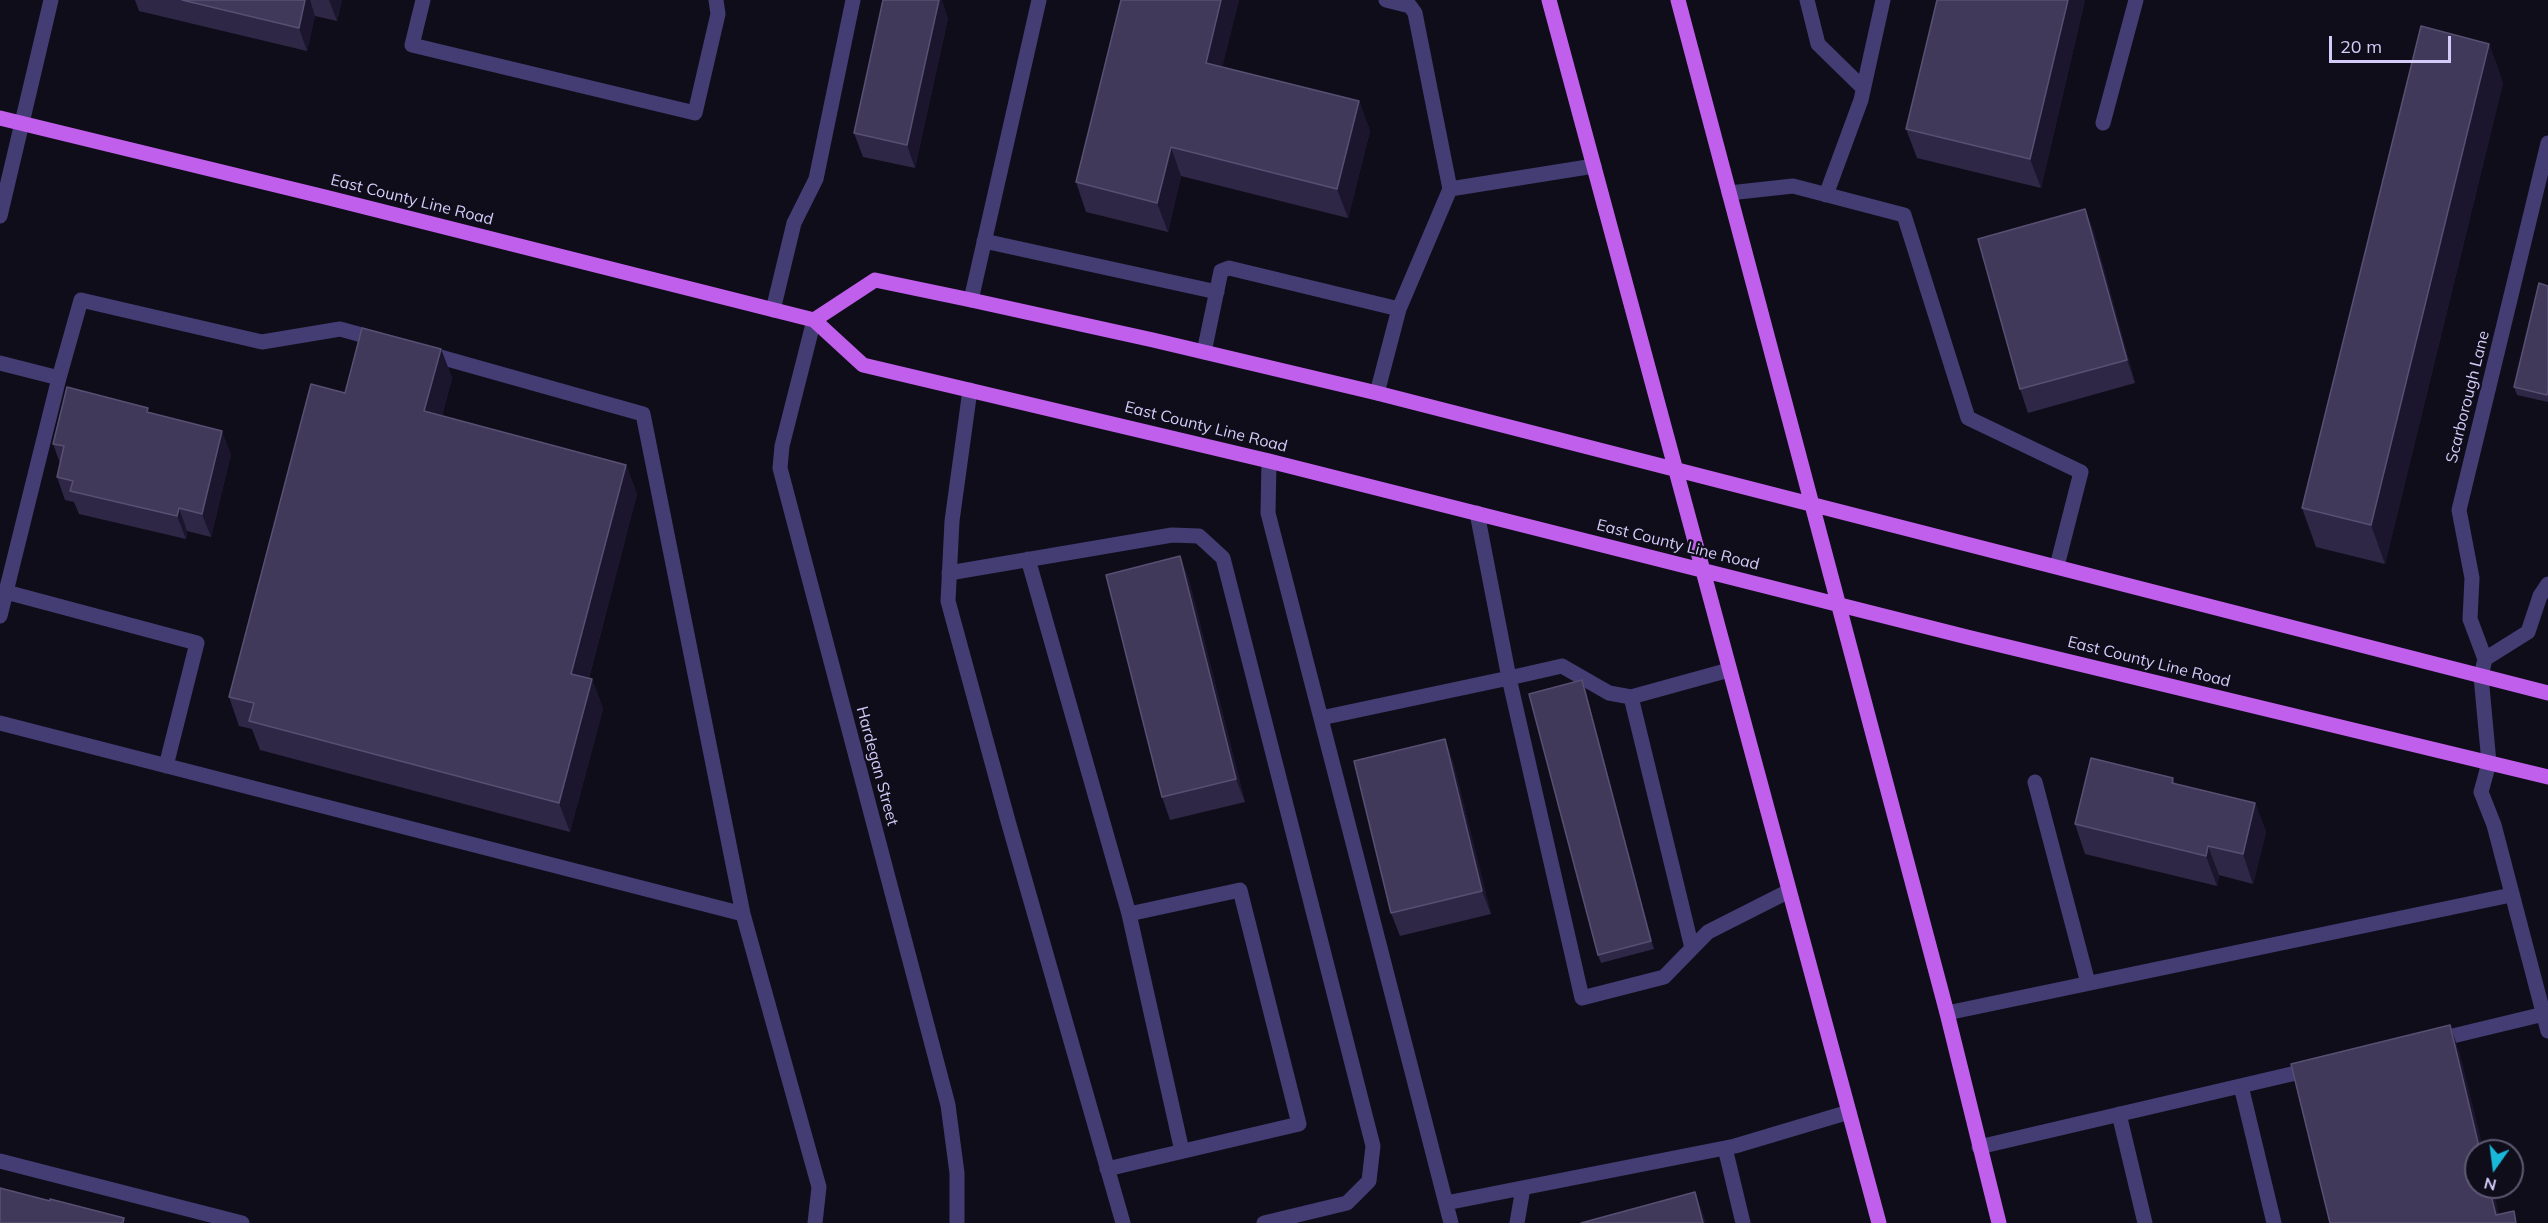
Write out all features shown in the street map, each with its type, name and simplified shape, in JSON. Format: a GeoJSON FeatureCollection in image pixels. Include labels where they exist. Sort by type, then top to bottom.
{"type":"FeatureCollection","features":[{"type":"Feature","properties":{"kind":"main road"},"geometry":{"type":"LineString","coordinates":[[1549,0],[1879,1223]]}},
{"type":"Feature","properties":{"kind":"main road"},"geometry":{"type":"LineString","coordinates":[[1678,0],[1947,1013],[1999,1223]]}},
{"type":"Feature","properties":{"kind":"main road","name":"East County Line Road"},"geometry":{"type":"LineString","coordinates":[[0,118],[814,320],[862,365],[1269,461],[1838,604],[2548,777]]}},
{"type":"Feature","properties":{"kind":"main road"},"geometry":{"type":"LineString","coordinates":[[814,320],[875,280],[971,300],[1377,393],[2548,693]]}},
{"type":"Feature","properties":{"kind":"street"},"geometry":{"type":"LineString","coordinates":[[0,216],[51,0]]}},
{"type":"Feature","properties":{"kind":"street"},"geometry":{"type":"LineString","coordinates":[[423,0],[412,45],[694,112],[718,14],[716,0]]}},
{"type":"Feature","properties":{"kind":"street"},"geometry":{"type":"LineString","coordinates":[[773,310],[794,223],[816,179],[853,0]]}},
{"type":"Feature","properties":{"kind":"street"},"geometry":{"type":"LineString","coordinates":[[971,300],[1039,0]]}},
{"type":"Feature","properties":{"kind":"street"},"geometry":{"type":"LineString","coordinates":[[1377,393],[1399,309],[1450,189],[1414,13],[1410,6],[1386,0]]}},
{"type":"Feature","properties":{"kind":"street"},"geometry":{"type":"LineString","coordinates":[[1807,0],[1818,44],[1863,88]]}},
{"type":"Feature","properties":{"kind":"street"},"geometry":{"type":"LineString","coordinates":[[1826,195],[1863,88],[1883,0]]}},
{"type":"Feature","properties":{"kind":"street"},"geometry":{"type":"LineString","coordinates":[[2103,123],[2136,0]]}},
{"type":"Feature","properties":{"kind":"street","name":"Scarborough Lane"},"geometry":{"type":"LineString","coordinates":[[2485,659],[2470,619],[2472,578],[2459,510],[2548,143]]}},
{"type":"Feature","properties":{"kind":"street"},"geometry":{"type":"LineString","coordinates":[[1450,189],[1594,166]]}},
{"type":"Feature","properties":{"kind":"street"},"geometry":{"type":"LineString","coordinates":[[1729,193],[1793,186],[1904,216],[1968,418],[2081,472],[2057,566]]}},
{"type":"Feature","properties":{"kind":"street"},"geometry":{"type":"LineString","coordinates":[[984,241],[1217,292]]}},
{"type":"Feature","properties":{"kind":"street"},"geometry":{"type":"LineString","coordinates":[[1204,352],[1221,271],[1229,268],[1399,309]]}},
{"type":"Feature","properties":{"kind":"street"},"geometry":{"type":"LineString","coordinates":[[0,616],[59,378],[81,300],[262,342],[340,329],[643,414],[743,914],[819,1186],[815,1223]]}},
{"type":"Feature","properties":{"kind":"street","name":"Hardegan Street"},"geometry":{"type":"LineString","coordinates":[[814,320],[782,446],[780,468],[948,1105],[957,1173],[957,1223]]}},
{"type":"Feature","properties":{"kind":"street"},"geometry":{"type":"LineString","coordinates":[[0,363],[59,378]]}},
{"type":"Feature","properties":{"kind":"street"},"geometry":{"type":"LineString","coordinates":[[970,390],[952,521],[948,601],[1008,821],[1123,1223]]}},
{"type":"Feature","properties":{"kind":"street"},"geometry":{"type":"LineString","coordinates":[[1269,461],[1268,513],[1451,1223]]}},
{"type":"Feature","properties":{"kind":"street"},"geometry":{"type":"LineString","coordinates":[[1477,513],[1509,678],[1582,998],[1664,977],[1708,932],[1789,891]]}},
{"type":"Feature","properties":{"kind":"street"},"geometry":{"type":"LineString","coordinates":[[949,573],[1172,535],[1199,536],[1223,558],[1373,1146],[1369,1180],[1347,1203],[1264,1223]]}},
{"type":"Feature","properties":{"kind":"street"},"geometry":{"type":"LineString","coordinates":[[1028,560],[1129,914],[1182,1151]]}},
{"type":"Feature","properties":{"kind":"street"},"geometry":{"type":"LineString","coordinates":[[2548,584],[2540,596],[2528,632],[2485,659],[2481,676],[2489,763],[2481,792],[2494,825],[2548,1031]]}},
{"type":"Feature","properties":{"kind":"street"},"geometry":{"type":"LineString","coordinates":[[6,592],[197,643],[166,766]]}},
{"type":"Feature","properties":{"kind":"street"},"geometry":{"type":"LineString","coordinates":[[1321,718],[1562,666],[1609,693],[1631,697],[1730,670]]}},
{"type":"Feature","properties":{"kind":"street"},"geometry":{"type":"LineString","coordinates":[[1631,697],[1692,948]]}},
{"type":"Feature","properties":{"kind":"street"},"geometry":{"type":"LineString","coordinates":[[0,723],[743,914]]}},
{"type":"Feature","properties":{"kind":"street"},"geometry":{"type":"LineString","coordinates":[[2035,782],[2088,983]]}},
{"type":"Feature","properties":{"kind":"street"},"geometry":{"type":"LineString","coordinates":[[1107,1168],[1299,1124],[1240,890],[1129,914]]}},
{"type":"Feature","properties":{"kind":"street"},"geometry":{"type":"LineString","coordinates":[[1947,1013],[2511,895]]}},
{"type":"Feature","properties":{"kind":"street"},"geometry":{"type":"LineString","coordinates":[[2416,1045],[2544,1014]]}},
{"type":"Feature","properties":{"kind":"street"},"geometry":{"type":"LineString","coordinates":[[1979,1147],[2322,1067]]}},
{"type":"Feature","properties":{"kind":"street"},"geometry":{"type":"LineString","coordinates":[[2241,1086],[2274,1223]]}},
{"type":"Feature","properties":{"kind":"street"},"geometry":{"type":"LineString","coordinates":[[1446,1203],[1725,1148],[1849,1112]]}},
{"type":"Feature","properties":{"kind":"street"},"geometry":{"type":"LineString","coordinates":[[2119,1114],[2145,1223]]}},
{"type":"Feature","properties":{"kind":"street"},"geometry":{"type":"LineString","coordinates":[[1725,1148],[1743,1223]]}},
{"type":"Feature","properties":{"kind":"street"},"geometry":{"type":"LineString","coordinates":[[0,1161],[242,1223]]}},
{"type":"Feature","properties":{"kind":"street"},"geometry":{"type":"LineString","coordinates":[[1517,1223],[1523,1188]]}},
{"type":"Feature","properties":{"kind":"building"},"geometry":{"type":"Polygon","coordinates":[[[182,0],[305,0],[299,28],[182,0]]]}},
{"type":"Feature","properties":{"kind":"building"},"geometry":{"type":"Polygon","coordinates":[[[883,0],[939,0],[907,145],[854,133],[883,0]]]}},
{"type":"Feature","properties":{"kind":"building"},"geometry":{"type":"Polygon","coordinates":[[[1121,0],[1221,0],[1206,63],[1359,101],[1337,189],[1171,147],[1157,203],[1076,182],[1121,0]]]}},
{"type":"Feature","properties":{"kind":"building"},"geometry":{"type":"Polygon","coordinates":[[[1937,0],[2068,0],[2030,159],[1906,129],[1937,0]]]}},
{"type":"Feature","properties":{"kind":"building"},"geometry":{"type":"Polygon","coordinates":[[[2421,26],[2489,44],[2371,525],[2302,508],[2421,26]]]}},
{"type":"Feature","properties":{"kind":"building"},"geometry":{"type":"Polygon","coordinates":[[[2085,209],[2127,360],[2020,389],[1978,239],[2085,209]]]}},
{"type":"Feature","properties":{"kind":"building"},"geometry":{"type":"Polygon","coordinates":[[[2539,283],[2548,286],[2547,395],[2514,387],[2539,283]]]}},
{"type":"Feature","properties":{"kind":"building"},"geometry":{"type":"Polygon","coordinates":[[[362,328],[441,349],[424,411],[626,465],[571,674],[592,679],[559,803],[249,721],[254,703],[229,697],[311,384],[345,393],[362,328]]]}},
{"type":"Feature","properties":{"kind":"building"},"geometry":{"type":"Polygon","coordinates":[[[67,387],[148,408],[147,412],[222,431],[202,514],[179,508],[177,516],[70,491],[73,481],[57,477],[64,446],[53,444],[67,387]]]}},
{"type":"Feature","properties":{"kind":"building"},"geometry":{"type":"Polygon","coordinates":[[[1180,556],[1236,779],[1162,797],[1106,575],[1180,556]]]}},
{"type":"Feature","properties":{"kind":"building"},"geometry":{"type":"Polygon","coordinates":[[[1582,680],[1651,941],[1598,955],[1529,694],[1582,680]]]}},
{"type":"Feature","properties":{"kind":"building"},"geometry":{"type":"Polygon","coordinates":[[[1445,739],[1482,891],[1391,913],[1354,761],[1445,739]]]}},
{"type":"Feature","properties":{"kind":"building"},"geometry":{"type":"Polygon","coordinates":[[[2091,758],[2173,778],[2172,783],[2255,803],[2243,854],[2208,846],[2206,856],[2075,824],[2091,758]]]}},
{"type":"Feature","properties":{"kind":"building"},"geometry":{"type":"Polygon","coordinates":[[[2450,1025],[2477,1139],[2464,1139],[2464,1199],[2492,1199],[2496,1215],[2514,1211],[2516,1223],[2330,1223],[2291,1064],[2450,1025]]]}},
{"type":"Feature","properties":{"kind":"building"},"geometry":{"type":"Polygon","coordinates":[[[0,1188],[124,1218],[123,1223],[0,1223],[0,1188]]]}},
{"type":"Feature","properties":{"kind":"building"},"geometry":{"type":"Polygon","coordinates":[[[1695,1192],[1703,1223],[1581,1223],[1695,1192]]]}}]}
